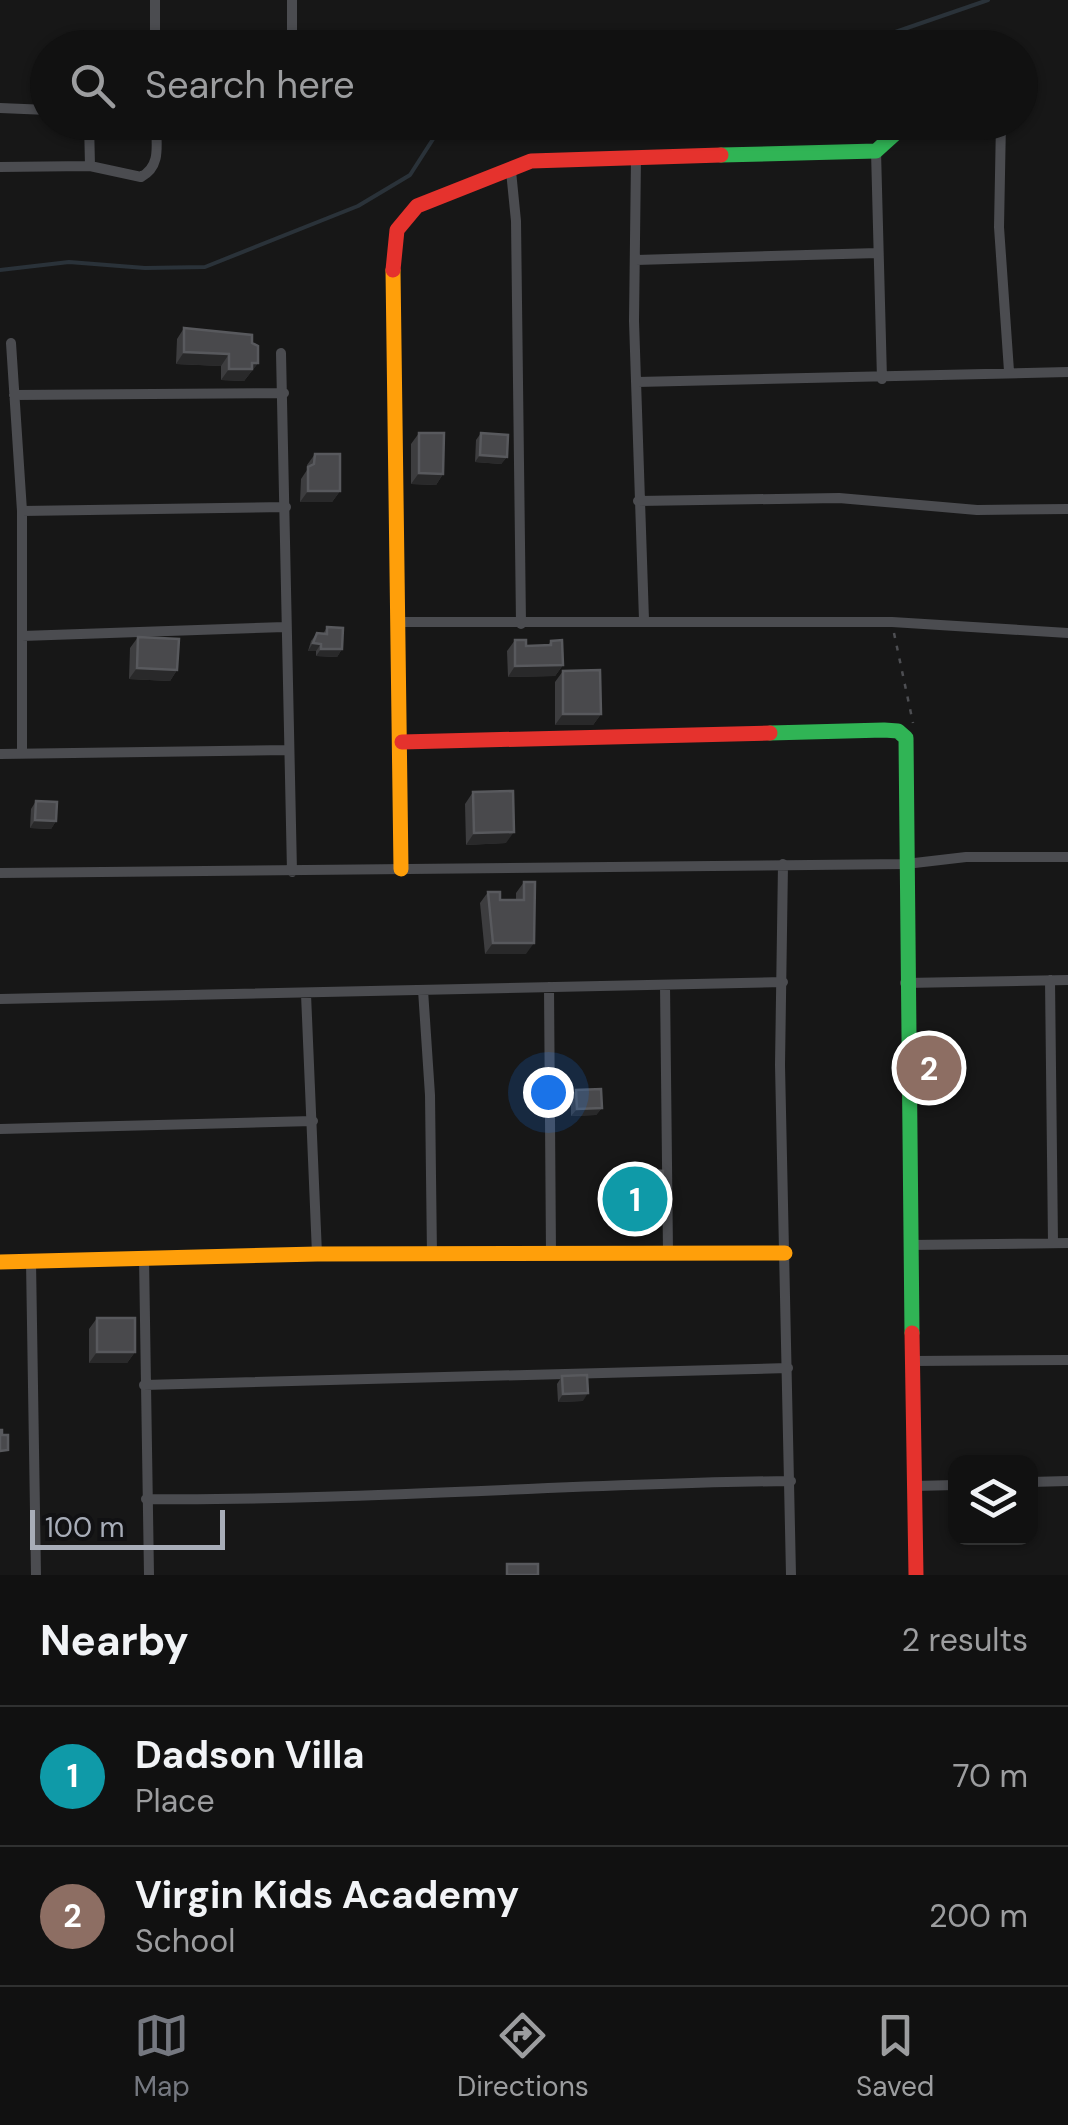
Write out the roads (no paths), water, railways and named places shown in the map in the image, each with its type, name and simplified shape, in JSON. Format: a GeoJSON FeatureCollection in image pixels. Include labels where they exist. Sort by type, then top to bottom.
{"type":"FeatureCollection","features":[{"type":"Feature","properties":{"kind":"street"},"geometry":{"type":"LineString","coordinates":[[155,0],[155,30]]}},
{"type":"Feature","properties":{"kind":"street"},"geometry":{"type":"LineString","coordinates":[[292,0],[292,30]]}},
{"type":"Feature","properties":{"kind":"street"},"geometry":{"type":"LineString","coordinates":[[0,108],[30,109]]}},
{"type":"Feature","properties":{"kind":"street"},"geometry":{"type":"LineString","coordinates":[[89,140],[90,166]]}},
{"type":"Feature","properties":{"kind":"street"},"geometry":{"type":"LineString","coordinates":[[0,166],[90,166],[141,178],[150,173],[156,158],[156,140]]}},
{"type":"Feature","properties":{"kind":"street"},"geometry":{"type":"LineString","coordinates":[[401,869],[393,243],[417,206],[532,162],[876,150],[887,140]]}},
{"type":"Feature","properties":{"kind":"street"},"geometry":{"type":"LineString","coordinates":[[1001,140],[999,227],[1009,371]]}},
{"type":"Feature","properties":{"kind":"street"},"geometry":{"type":"LineString","coordinates":[[876,150],[882,380]]}},
{"type":"Feature","properties":{"kind":"street"},"geometry":{"type":"LineString","coordinates":[[636,158],[638,500],[644,620]]}},
{"type":"Feature","properties":{"kind":"street"},"geometry":{"type":"LineString","coordinates":[[511,171],[516,221],[521,624]]}},
{"type":"Feature","properties":{"kind":"street"},"geometry":{"type":"LineString","coordinates":[[636,260],[878,253]]}},
{"type":"Feature","properties":{"kind":"street"},"geometry":{"type":"LineString","coordinates":[[11,343],[22,512],[22,754]]}},
{"type":"Feature","properties":{"kind":"street"},"geometry":{"type":"LineString","coordinates":[[281,354],[292,872]]}},
{"type":"Feature","properties":{"kind":"street"},"geometry":{"type":"LineString","coordinates":[[637,382],[882,380],[1009,371],[1029,375],[1068,372]]}},
{"type":"Feature","properties":{"kind":"street"},"geometry":{"type":"LineString","coordinates":[[14,394],[284,394]]}},
{"type":"Feature","properties":{"kind":"street"},"geometry":{"type":"LineString","coordinates":[[638,500],[839,498],[977,510],[1068,508]]}},
{"type":"Feature","properties":{"kind":"street"},"geometry":{"type":"LineString","coordinates":[[22,512],[286,507]]}},
{"type":"Feature","properties":{"kind":"street"},"geometry":{"type":"LineString","coordinates":[[400,622],[892,622],[1068,633]]}},
{"type":"Feature","properties":{"kind":"street"},"geometry":{"type":"LineString","coordinates":[[22,636],[285,627]]}},
{"type":"Feature","properties":{"kind":"street"},"geometry":{"type":"LineString","coordinates":[[402,742],[884,730],[898,731],[906,738],[905,983],[916,1575]]}},
{"type":"Feature","properties":{"kind":"street"},"geometry":{"type":"LineString","coordinates":[[0,754],[288,750]]}},
{"type":"Feature","properties":{"kind":"street"},"geometry":{"type":"LineString","coordinates":[[0,873],[906,864],[966,857],[1068,857]]}},
{"type":"Feature","properties":{"kind":"street"},"geometry":{"type":"LineString","coordinates":[[783,864],[791,1575]]}},
{"type":"Feature","properties":{"kind":"street"},"geometry":{"type":"LineString","coordinates":[[1050,980],[1054,1243]]}},
{"type":"Feature","properties":{"kind":"street"},"geometry":{"type":"LineString","coordinates":[[905,983],[1068,980]]}},
{"type":"Feature","properties":{"kind":"street"},"geometry":{"type":"LineString","coordinates":[[0,999],[783,982]]}},
{"type":"Feature","properties":{"kind":"street"},"geometry":{"type":"LineString","coordinates":[[665,984],[668,1252]]}},
{"type":"Feature","properties":{"kind":"street"},"geometry":{"type":"LineString","coordinates":[[549,988],[551,1254]]}},
{"type":"Feature","properties":{"kind":"street"},"geometry":{"type":"LineString","coordinates":[[423,990],[430,1094],[432,1256]]}},
{"type":"Feature","properties":{"kind":"street"},"geometry":{"type":"LineString","coordinates":[[306,994],[317,1254]]}},
{"type":"Feature","properties":{"kind":"street"},"geometry":{"type":"LineString","coordinates":[[0,1129],[313,1121]]}},
{"type":"Feature","properties":{"kind":"street"},"geometry":{"type":"LineString","coordinates":[[909,1244],[1068,1243]]}},
{"type":"Feature","properties":{"kind":"street"},"geometry":{"type":"LineString","coordinates":[[0,1262],[317,1254],[785,1253]]}},
{"type":"Feature","properties":{"kind":"street"},"geometry":{"type":"LineString","coordinates":[[144,1257],[149,1575]]}},
{"type":"Feature","properties":{"kind":"street"},"geometry":{"type":"LineString","coordinates":[[31,1261],[36,1575]]}},
{"type":"Feature","properties":{"kind":"street"},"geometry":{"type":"LineString","coordinates":[[912,1361],[1068,1360]]}},
{"type":"Feature","properties":{"kind":"street"},"geometry":{"type":"LineString","coordinates":[[144,1385],[788,1368]]}},
{"type":"Feature","properties":{"kind":"street"},"geometry":{"type":"LineString","coordinates":[[146,1499],[316,1501],[647,1482],[791,1480]]}},
{"type":"Feature","properties":{"kind":"street"},"geometry":{"type":"LineString","coordinates":[[1038,1482],[1068,1481]]}},
{"type":"Feature","properties":{"kind":"street"},"geometry":{"type":"LineString","coordinates":[[914,1486],[948,1484]]}},
{"type":"Feature","properties":{"kind":"waterway"},"geometry":{"type":"LineString","coordinates":[[901,30],[988,0]]}},
{"type":"Feature","properties":{"kind":"waterway"},"geometry":{"type":"LineString","coordinates":[[0,270],[69,262],[145,268],[205,267],[358,206],[410,175],[432,140]]}},
{"type":"Feature","properties":{"kind":"place","name":"Virgin Kids Academy"},"geometry":{"type":"Point","coordinates":[929,1068]}},
{"type":"Feature","properties":{"kind":"place","name":"Dadson Villa"},"geometry":{"type":"Point","coordinates":[635,1199]}}]}
